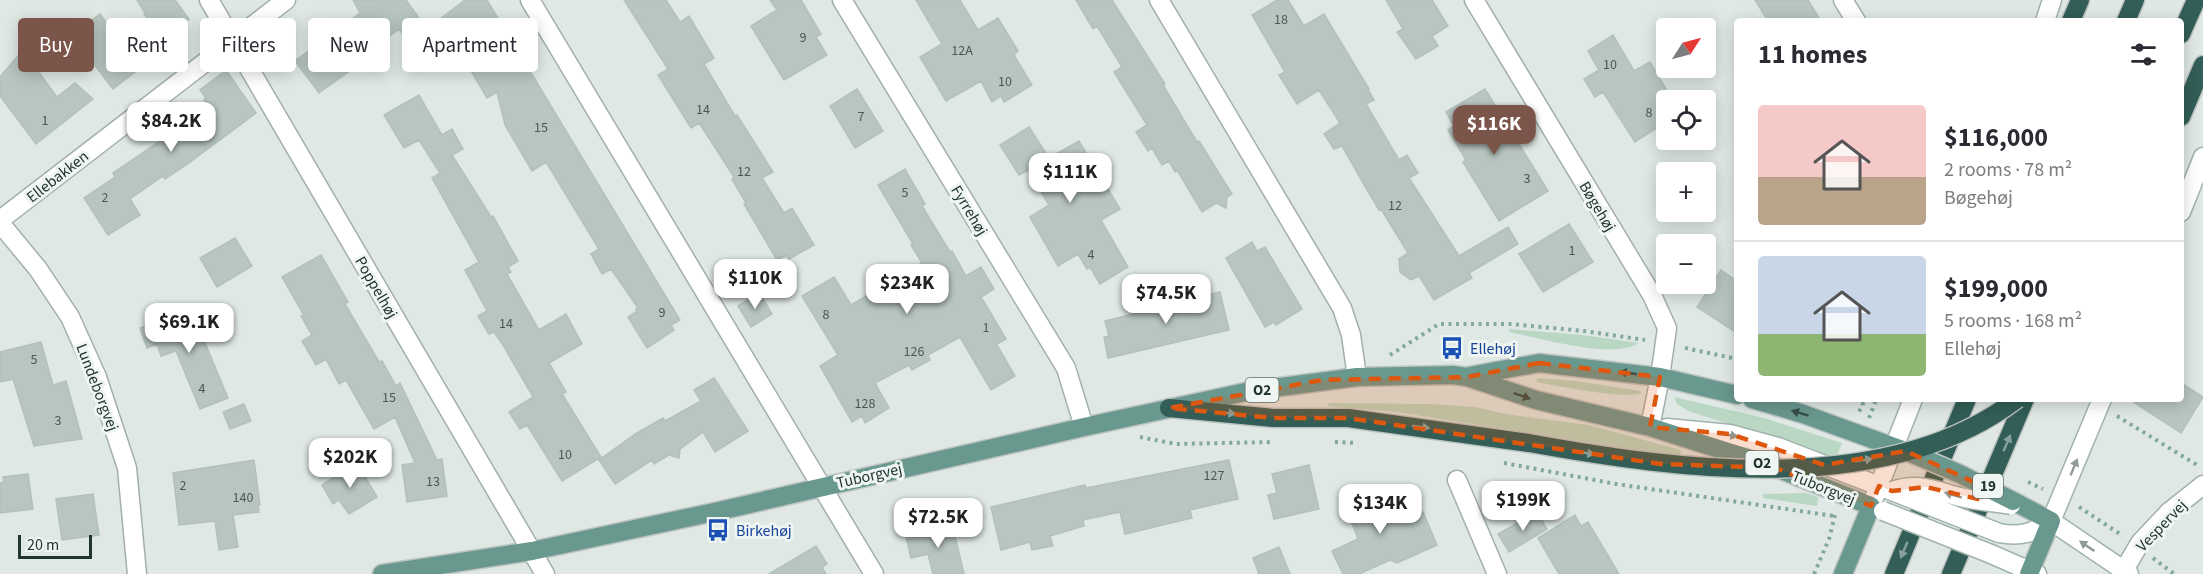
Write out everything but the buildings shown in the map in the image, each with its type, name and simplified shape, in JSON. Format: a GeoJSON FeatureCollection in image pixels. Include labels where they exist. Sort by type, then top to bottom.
{"type":"FeatureCollection","features":[{"type":"Feature","properties":{"kind":"highway"},"geometry":{"type":"LineString","coordinates":[[2072,18],[2080,0]]}},
{"type":"Feature","properties":{"kind":"highway"},"geometry":{"type":"LineString","coordinates":[[2127,18],[2135,0]]}},
{"type":"Feature","properties":{"kind":"highway"},"geometry":{"type":"LineString","coordinates":[[2184,27],[2196,0]]}},
{"type":"Feature","properties":{"kind":"highway"},"geometry":{"type":"LineString","coordinates":[[2184,110],[2203,64]]}},
{"type":"Feature","properties":{"kind":"highway"},"geometry":{"type":"LineString","coordinates":[[1894,574],[1966,402]]}},
{"type":"Feature","properties":{"kind":"highway"},"geometry":{"type":"LineString","coordinates":[[1169,408],[1274,418],[1348,418],[1672,464],[1742,469],[1806,466],[1877,458],[1946,438],[1979,423],[2012,402]]}},
{"type":"Feature","properties":{"kind":"highway","name":"19"},"geometry":{"type":"LineString","coordinates":[[1951,574],[2024,402]]}},
{"type":"Feature","properties":{"kind":"main road","name":"Tuborgvej"},"geometry":{"type":"LineString","coordinates":[[382,574],[532,551],[719,512],[822,486],[1169,408],[1250,392],[1357,377],[1467,377],[1539,363],[1660,377],[1734,393]]}},
{"type":"Feature","properties":{"kind":"main road","name":"Tuborgvej"},"geometry":{"type":"LineString","coordinates":[[1467,377],[1536,400],[1650,427],[1769,465],[1877,508]]}},
{"type":"Feature","properties":{"kind":"main road"},"geometry":{"type":"LineString","coordinates":[[1762,402],[1901,449],[1960,474],[2051,521],[2032,573]]}},
{"type":"Feature","properties":{"kind":"main road"},"geometry":{"type":"LineString","coordinates":[[1843,574],[1877,508]]}},
{"type":"Feature","properties":{"kind":"street","name":"Poppelhøj"},"geometry":{"type":"LineString","coordinates":[[209,0],[220,18]]}},
{"type":"Feature","properties":{"kind":"street","name":"Ellebakken"},"geometry":{"type":"LineString","coordinates":[[263,18],[286,0]]}},
{"type":"Feature","properties":{"kind":"street"},"geometry":{"type":"LineString","coordinates":[[530,0],[874,574]]}},
{"type":"Feature","properties":{"kind":"street","name":"Fyrrehøj"},"geometry":{"type":"LineString","coordinates":[[842,0],[1066,368],[1084,427]]}},
{"type":"Feature","properties":{"kind":"street"},"geometry":{"type":"LineString","coordinates":[[1159,0],[1342,308],[1351,335],[1357,377]]}},
{"type":"Feature","properties":{"kind":"street","name":"Bøgehøj"},"geometry":{"type":"LineString","coordinates":[[1474,0],[1652,295],[1667,328],[1650,427]]}},
{"type":"Feature","properties":{"kind":"street"},"geometry":{"type":"LineString","coordinates":[[1843,0],[1854,18]]}},
{"type":"Feature","properties":{"kind":"street"},"geometry":{"type":"LineString","coordinates":[[2046,18],[2052,0]]}},
{"type":"Feature","properties":{"kind":"street","name":"Ellebakken"},"geometry":{"type":"LineString","coordinates":[[0,222],[200,67]]}},
{"type":"Feature","properties":{"kind":"street","name":"Poppelhøj"},"geometry":{"type":"LineString","coordinates":[[251,72],[545,574]]}},
{"type":"Feature","properties":{"kind":"street"},"geometry":{"type":"LineString","coordinates":[[2184,204],[2203,157]]}},
{"type":"Feature","properties":{"kind":"street","name":"Lundeborgvej"},"geometry":{"type":"LineString","coordinates":[[0,222],[38,269],[70,317],[97,377],[127,468],[137,574]]}},
{"type":"Feature","properties":{"kind":"street"},"geometry":{"type":"LineString","coordinates":[[1877,508],[1901,449],[1912,402]]}},
{"type":"Feature","properties":{"kind":"street"},"geometry":{"type":"LineString","coordinates":[[1650,427],[1730,434],[1779,447],[1999,533],[2024,535],[2038,531],[2051,521],[2100,404]]}},
{"type":"Feature","properties":{"kind":"street"},"geometry":{"type":"LineString","coordinates":[[1457,480],[1497,574]]}},
{"type":"Feature","properties":{"kind":"street","name":"Vespervej"},"geometry":{"type":"LineString","coordinates":[[2126,572],[2138,546],[2169,512],[2203,485]]}},
{"type":"Feature","properties":{"kind":"street"},"geometry":{"type":"LineString","coordinates":[[1885,489],[1926,487],[1961,497],[2015,504]]}},
{"type":"Feature","properties":{"kind":"street","name":"Tuborgvej"},"geometry":{"type":"LineString","coordinates":[[1877,508],[2032,573]]}},
{"type":"Feature","properties":{"kind":"street"},"geometry":{"type":"LineString","coordinates":[[2051,521],[2126,572]]}},
{"type":"Feature","properties":{"kind":"path"},"geometry":{"type":"LineString","coordinates":[[1357,377],[1439,324],[1510,324],[1584,331],[1734,358]]}},
{"type":"Feature","properties":{"kind":"path"},"geometry":{"type":"LineString","coordinates":[[2100,404],[2203,468]]}},
{"type":"Feature","properties":{"kind":"path"},"geometry":{"type":"LineString","coordinates":[[2021,480],[2061,496],[2138,546],[2174,574]]}},
{"type":"Feature","properties":{"kind":"path"},"geometry":{"type":"LineString","coordinates":[[1814,574],[1829,539],[1835,516]]}},
{"type":"Feature","properties":{"kind":"highlighted area"},"geometry":{"type":"Polygon","coordinates":[[[1539,363],[1561,365],[1660,377],[1650,427],[1730,434],[1824,465],[1906,451],[1987,488],[1982,500],[1926,487],[1892,491],[1879,486],[1871,506],[1776,468],[1661,464],[1348,418],[1273,418],[1169,408],[1322,380],[1467,377],[1539,363]]]}},
{"type":"Feature","properties":{"kind":"green space"},"geometry":{"type":"Polygon","coordinates":[[[1509,329],[1583,335],[1639,343],[1628,348],[1595,349],[1509,332],[1509,329]]]}},
{"type":"Feature","properties":{"kind":"green space"},"geometry":{"type":"Polygon","coordinates":[[[1539,378],[1576,381],[1642,393],[1622,395],[1592,392],[1537,382],[1539,378]]]}},
{"type":"Feature","properties":{"kind":"green space"},"geometry":{"type":"Polygon","coordinates":[[[1674,397],[1764,418],[1842,443],[1835,460],[1778,439],[1688,411],[1677,404],[1674,397]]]}},
{"type":"Feature","properties":{"kind":"green space"},"geometry":{"type":"Polygon","coordinates":[[[1329,403],[1475,407],[1506,414],[1589,425],[1681,450],[1680,455],[1661,454],[1396,412],[1327,406],[1329,403]]]}},
{"type":"Feature","properties":{"kind":"green space"},"geometry":{"type":"Polygon","coordinates":[[[1806,493],[1818,497],[1817,506],[1763,498],[1763,494],[1806,493]]]}},
{"type":"Feature","properties":{"kind":"place","name":"Ellehøj"},"geometry":{"type":"Point","coordinates":[1452,348]}},
{"type":"Feature","properties":{"kind":"place","name":"Birkehøj"},"geometry":{"type":"Point","coordinates":[718,530]}}]}
